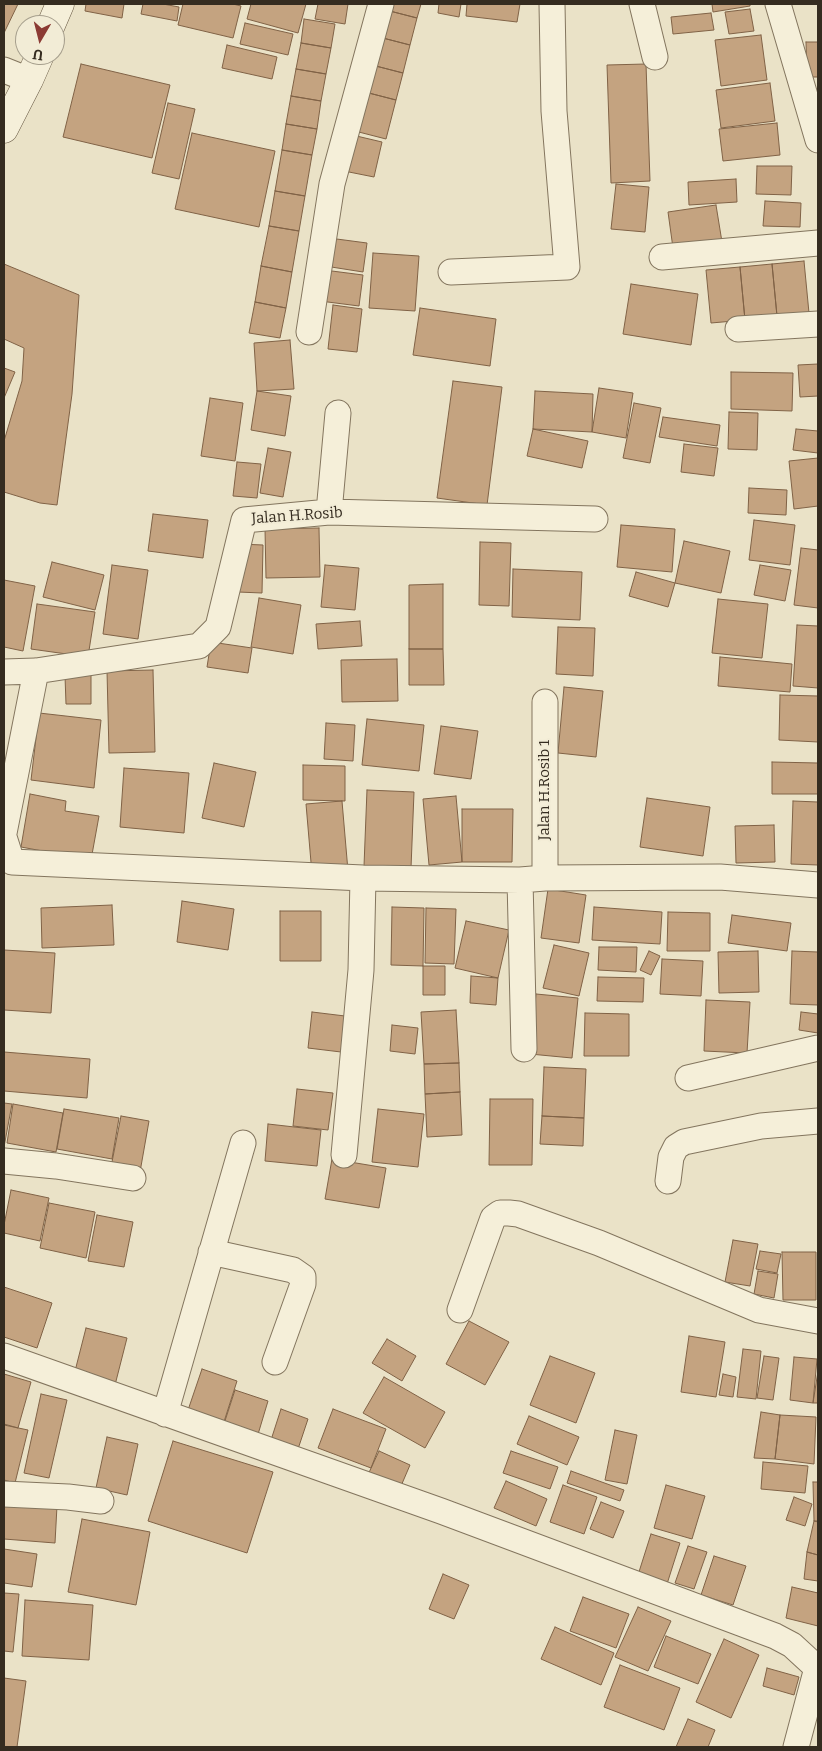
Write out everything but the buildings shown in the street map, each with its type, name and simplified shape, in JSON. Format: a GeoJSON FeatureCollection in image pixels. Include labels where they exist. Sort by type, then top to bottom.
{"type":"FeatureCollection","features":[{"type":"Feature","properties":{"kind":"street"},"geometry":{"type":"LineString","coordinates":[[309,332],[332,184],[381,4]]}},
{"type":"Feature","properties":{"kind":"street"},"geometry":{"type":"LineString","coordinates":[[451,272],[567,267],[554,111],[552,4]]}},
{"type":"Feature","properties":{"kind":"street"},"geometry":{"type":"LineString","coordinates":[[642,4],[655,57]]}},
{"type":"Feature","properties":{"kind":"street"},"geometry":{"type":"LineString","coordinates":[[778,4],[818,140]]}},
{"type":"Feature","properties":{"kind":"street"},"geometry":{"type":"LineString","coordinates":[[4,129],[36,65]]}},
{"type":"Feature","properties":{"kind":"street"},"geometry":{"type":"LineString","coordinates":[[4,70],[30,80]]}},
{"type":"Feature","properties":{"kind":"street"},"geometry":{"type":"LineString","coordinates":[[662,257],[818,243]]}},
{"type":"Feature","properties":{"kind":"street"},"geometry":{"type":"LineString","coordinates":[[738,329],[818,324]]}},
{"type":"Feature","properties":{"kind":"street"},"geometry":{"type":"LineString","coordinates":[[329,512],[338,413]]}},
{"type":"Feature","properties":{"kind":"street","name":"Jalan H.Rosib"},"geometry":{"type":"LineString","coordinates":[[4,672],[36,671],[199,646],[218,627],[244,520],[329,512],[594,519]]}},
{"type":"Feature","properties":{"kind":"street"},"geometry":{"type":"LineString","coordinates":[[4,833],[36,671]]}},
{"type":"Feature","properties":{"kind":"street","name":"Jalan H.Rosib 1"},"geometry":{"type":"LineString","coordinates":[[545,702],[545,878]]}},
{"type":"Feature","properties":{"kind":"street"},"geometry":{"type":"LineString","coordinates":[[4,837],[12,862],[363,878],[520,880],[545,878],[720,877],[818,885]]}},
{"type":"Feature","properties":{"kind":"street"},"geometry":{"type":"LineString","coordinates":[[344,1156],[361,970],[363,878]]}},
{"type":"Feature","properties":{"kind":"street"},"geometry":{"type":"LineString","coordinates":[[520,880],[524,1049]]}},
{"type":"Feature","properties":{"kind":"street"},"geometry":{"type":"LineString","coordinates":[[688,1078],[818,1048]]}},
{"type":"Feature","properties":{"kind":"street"},"geometry":{"type":"LineString","coordinates":[[668,1181],[671,1157],[676,1147],[684,1142],[761,1126],[818,1121]]}},
{"type":"Feature","properties":{"kind":"street"},"geometry":{"type":"LineString","coordinates":[[165,1414],[243,1143]]}},
{"type":"Feature","properties":{"kind":"street"},"geometry":{"type":"LineString","coordinates":[[4,1161],[56,1166],[133,1178]]}},
{"type":"Feature","properties":{"kind":"street"},"geometry":{"type":"LineString","coordinates":[[460,1310],[493,1218],[500,1213],[509,1213],[518,1214],[599,1243],[759,1310],[818,1321]]}},
{"type":"Feature","properties":{"kind":"street"},"geometry":{"type":"LineString","coordinates":[[212,1252],[294,1270],[303,1276],[303,1284],[275,1362]]}},
{"type":"Feature","properties":{"kind":"street"},"geometry":{"type":"LineString","coordinates":[[4,1356],[441,1511],[775,1636],[792,1645],[817,1666],[796,1747]]}},
{"type":"Feature","properties":{"kind":"street"},"geometry":{"type":"LineString","coordinates":[[4,1494],[101,1500]]}}]}
